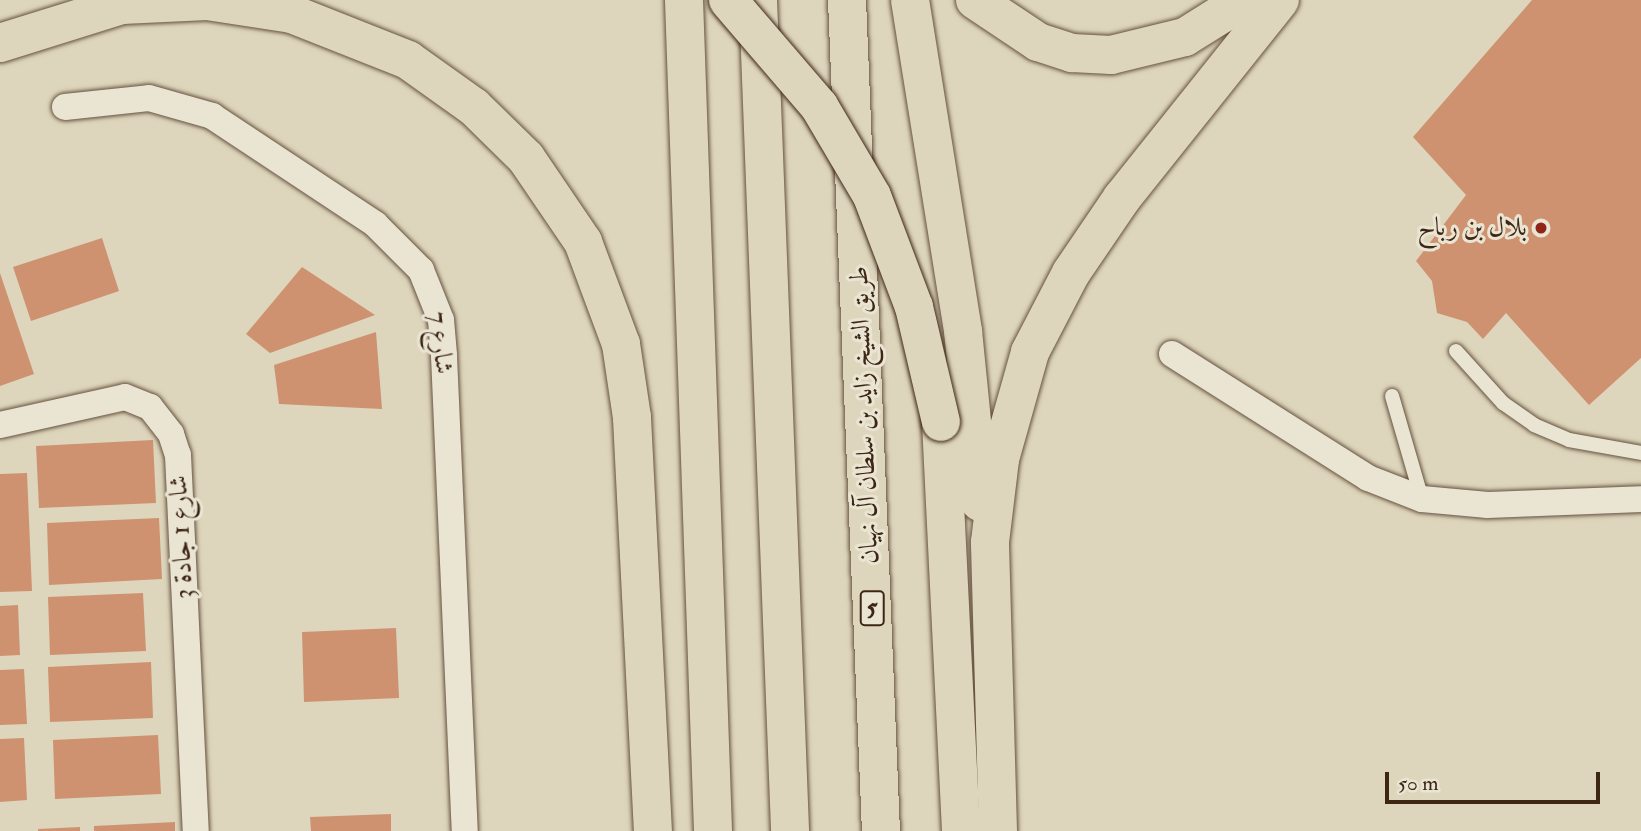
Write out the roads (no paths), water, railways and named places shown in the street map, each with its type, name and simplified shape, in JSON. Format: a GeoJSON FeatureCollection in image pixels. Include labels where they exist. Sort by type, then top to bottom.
{"type":"FeatureCollection","features":[{"type":"Feature","properties":{"kind":"main road"},"geometry":{"type":"LineString","coordinates":[[684,0],[713,831]]}},
{"type":"Feature","properties":{"kind":"main road"},"geometry":{"type":"LineString","coordinates":[[728,0],[819,106],[872,196],[914,307],[941,422],[961,831]]}},
{"type":"Feature","properties":{"kind":"main road"},"geometry":{"type":"LineString","coordinates":[[758,0],[790,831]]}},
{"type":"Feature","properties":{"kind":"main road","name":"طريق الشيخ زايد بن سلطان آل نهيان"},"geometry":{"type":"LineString","coordinates":[[847,0],[881,831]]}},
{"type":"Feature","properties":{"kind":"main road"},"geometry":{"type":"LineString","coordinates":[[910,0],[963,331],[990,601],[998,831]]}},
{"type":"Feature","properties":{"kind":"main road"},"geometry":{"type":"LineString","coordinates":[[975,0],[1038,42],[1072,53],[1111,55],[1185,37],[1244,0]]}},
{"type":"Feature","properties":{"kind":"main road"},"geometry":{"type":"LineString","coordinates":[[990,601],[1000,459],[1015,397],[1046,319],[1122,198],[1280,0]]}},
{"type":"Feature","properties":{"kind":"main road"},"geometry":{"type":"LineString","coordinates":[[0,43],[133,4],[208,1],[292,14],[408,60],[474,107],[526,158],[583,242],[621,344],[632,418],[653,831]]}},
{"type":"Feature","properties":{"kind":"street","name":"شارع 7"},"geometry":{"type":"LineString","coordinates":[[65,107],[149,98],[212,116],[384,231],[421,270],[441,320],[443,344],[465,831]]}},
{"type":"Feature","properties":{"kind":"street"},"geometry":{"type":"LineString","coordinates":[[1172,354],[1368,478],[1422,499],[1488,505],[1641,499]]}},
{"type":"Feature","properties":{"kind":"street","name":"شارع 1 جادة 3"},"geometry":{"type":"LineString","coordinates":[[0,425],[125,397],[150,407],[171,434],[178,455],[196,831]]}},
{"type":"Feature","properties":{"kind":"lane"},"geometry":{"type":"LineString","coordinates":[[1456,351],[1503,403],[1534,425],[1569,440],[1641,453]]}},
{"type":"Feature","properties":{"kind":"lane"},"geometry":{"type":"LineString","coordinates":[[1392,396],[1422,499]]}},
{"type":"Feature","properties":{"kind":"place","name":"بلال بن رباح"},"geometry":{"type":"Point","coordinates":[1541,228]}}]}
